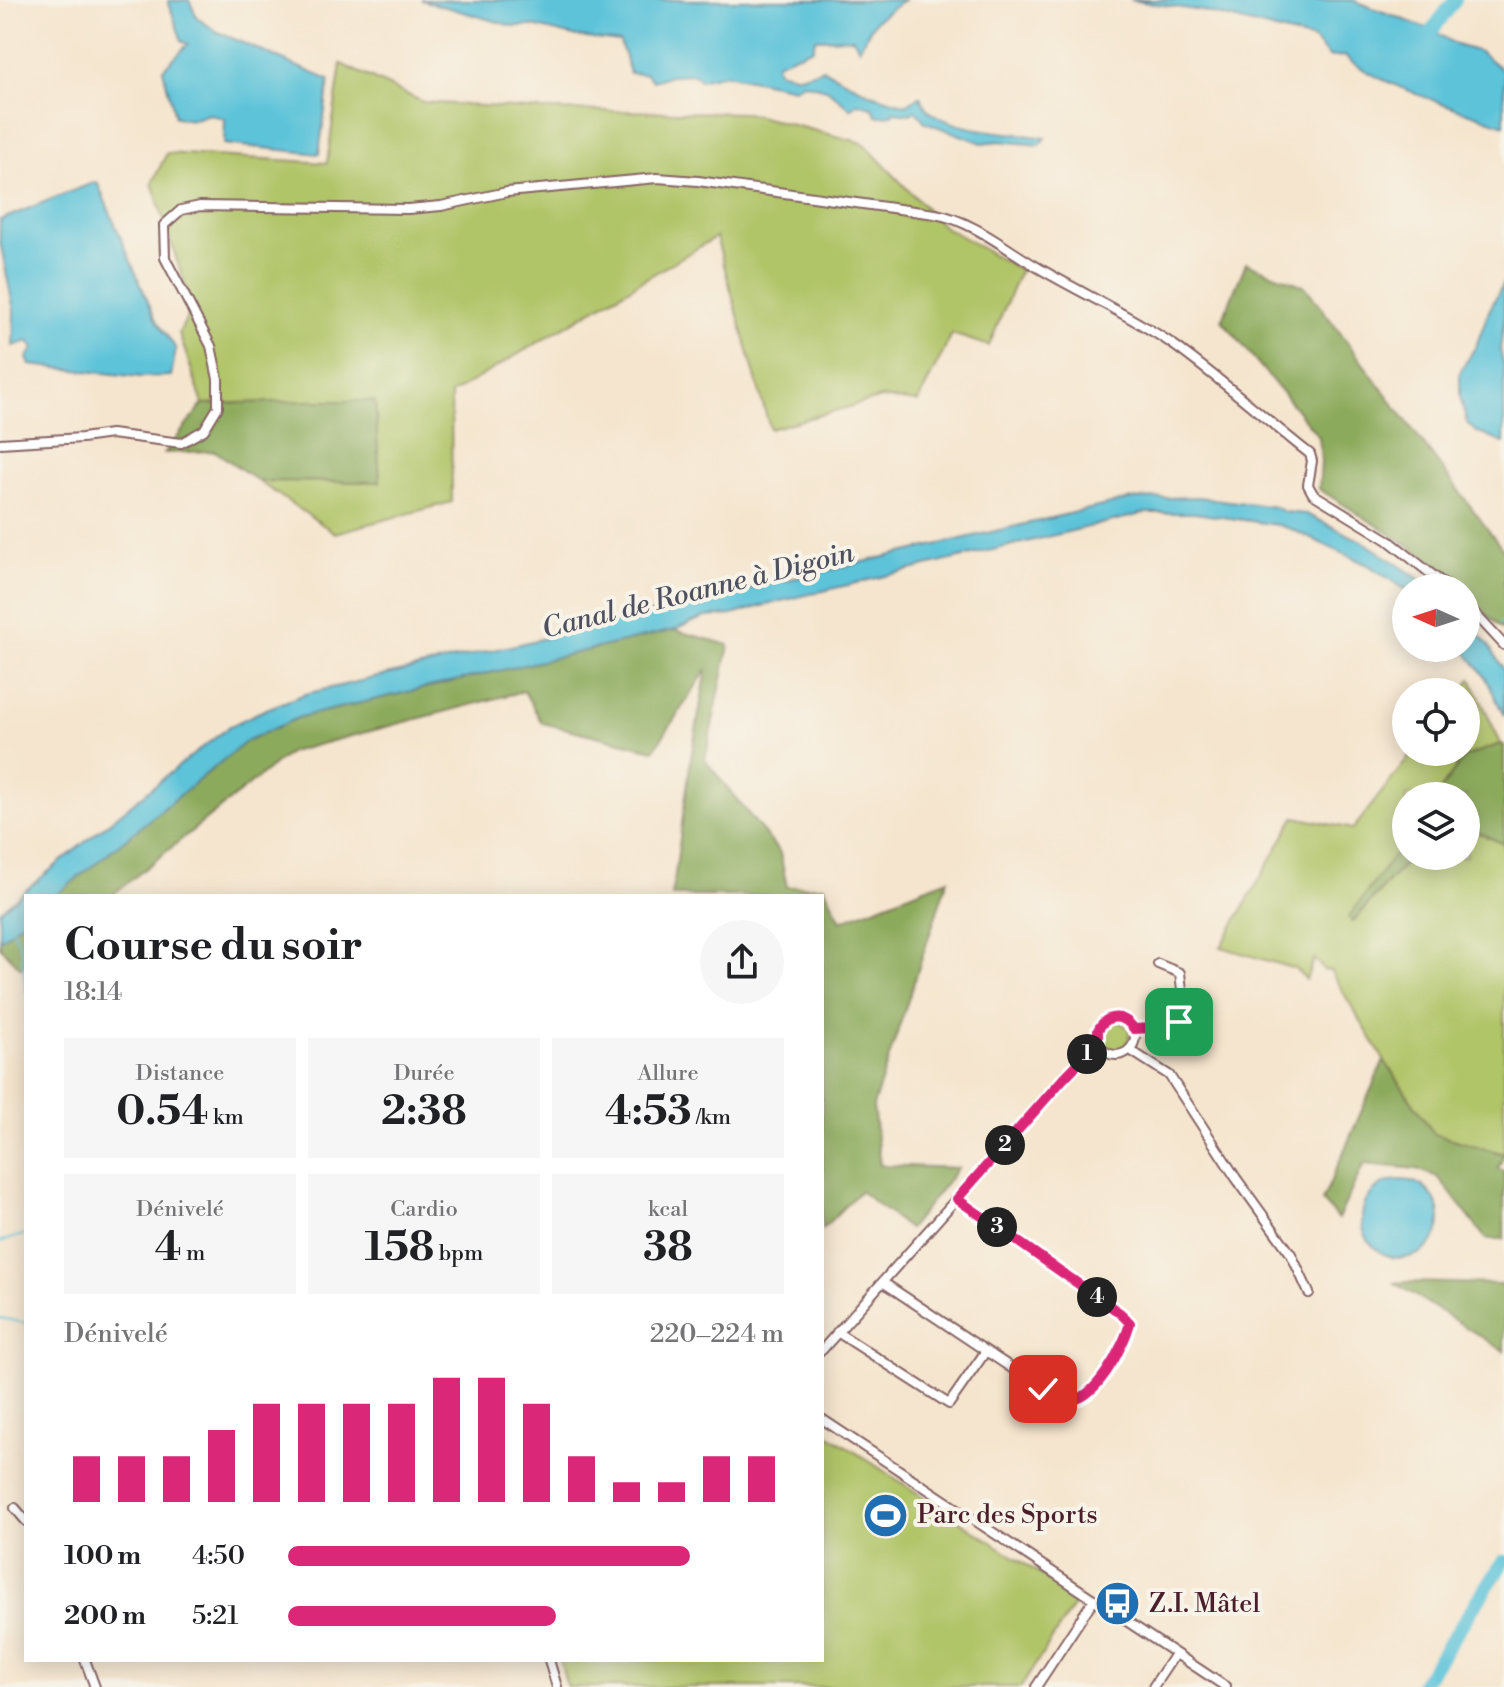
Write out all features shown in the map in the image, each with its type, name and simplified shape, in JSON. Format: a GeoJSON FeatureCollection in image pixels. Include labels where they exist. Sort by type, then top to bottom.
{"type":"FeatureCollection","features":[{"type":"Feature","properties":{"kind":"street"},"geometry":{"type":"LineString","coordinates":[[0,443],[111,434],[181,443],[204,430],[218,407],[218,379],[211,346],[165,258],[164,225],[181,210],[200,206],[408,209],[441,206],[507,192],[657,178],[698,181],[935,214],[966,225],[1170,343],[1310,454],[1312,461],[1308,485],[1313,494],[1388,540],[1431,574]]}},
{"type":"Feature","properties":{"kind":"street"},"geometry":{"type":"LineString","coordinates":[[1480,619],[1504,645]]}},
{"type":"Feature","properties":{"kind":"street"},"geometry":{"type":"LineString","coordinates":[[1134,1029],[1171,1027],[1185,1016],[1180,973],[1158,964]]}},
{"type":"Feature","properties":{"kind":"street"},"geometry":{"type":"LineString","coordinates":[[1113,1017],[1125,1019],[1134,1029],[1135,1040],[1130,1050],[1121,1055],[1110,1055],[1098,1043],[1101,1024],[1113,1017]]}},
{"type":"Feature","properties":{"kind":"street"},"geometry":{"type":"LineString","coordinates":[[824,1348],[1098,1043]]}},
{"type":"Feature","properties":{"kind":"street"},"geometry":{"type":"LineString","coordinates":[[1130,1050],[1169,1075],[1236,1178],[1291,1254],[1309,1293]]}},
{"type":"Feature","properties":{"kind":"street"},"geometry":{"type":"LineString","coordinates":[[884,1283],[1065,1400],[1082,1399],[1093,1390],[1126,1339],[1130,1323],[957,1199]]}},
{"type":"Feature","properties":{"kind":"street"},"geometry":{"type":"LineString","coordinates":[[837,1332],[949,1404],[986,1351]]}},
{"type":"Feature","properties":{"kind":"street"},"geometry":{"type":"LineString","coordinates":[[824,1420],[1226,1687]]}},
{"type":"Feature","properties":{"kind":"street"},"geometry":{"type":"LineString","coordinates":[[15,1508],[24,1519]]}},
{"type":"Feature","properties":{"kind":"street"},"geometry":{"type":"LineString","coordinates":[[1036,1687],[1094,1599]]}},
{"type":"Feature","properties":{"kind":"street"},"geometry":{"type":"LineString","coordinates":[[1153,1687],[1175,1654]]}},
{"type":"Feature","properties":{"kind":"street"},"geometry":{"type":"LineString","coordinates":[[86,1662],[95,1687]]}},
{"type":"Feature","properties":{"kind":"street"},"geometry":{"type":"LineString","coordinates":[[550,1662],[557,1687]]}},
{"type":"Feature","properties":{"kind":"green space"},"geometry":{"type":"Polygon","coordinates":[[[341,64],[423,102],[543,110],[746,113],[863,143],[943,226],[1020,270],[989,346],[952,334],[918,402],[881,398],[770,429],[716,237],[451,394],[452,502],[335,533],[258,481],[379,482],[375,402],[203,404],[179,333],[192,307],[152,183],[167,153],[327,163],[341,64]]]}},
{"type":"Feature","properties":{"kind":"green space"},"geometry":{"type":"Polygon","coordinates":[[[1246,263],[1305,286],[1504,551],[1504,631],[1480,608],[1480,574],[1443,574],[1422,554],[1319,489],[1319,437],[1222,320],[1246,263]]]}},
{"type":"Feature","properties":{"kind":"green space"},"geometry":{"type":"Polygon","coordinates":[[[375,401],[380,482],[258,481],[215,451],[165,453],[203,404],[375,401]]]}},
{"type":"Feature","properties":{"kind":"green space"},"geometry":{"type":"Polygon","coordinates":[[[674,630],[729,645],[705,760],[780,853],[787,887],[824,886],[841,921],[948,879],[873,1106],[880,1165],[958,1168],[909,1229],[860,1191],[824,1227],[824,894],[672,894],[707,669],[654,750],[542,723],[524,691],[290,752],[113,894],[57,894],[248,740],[300,717],[674,630]]]}},
{"type":"Feature","properties":{"kind":"green space"},"geometry":{"type":"Polygon","coordinates":[[[1480,698],[1501,744],[1480,751],[1480,698]]]}},
{"type":"Feature","properties":{"kind":"green space"},"geometry":{"type":"Polygon","coordinates":[[[1504,745],[1504,844],[1480,833],[1480,782],[1446,782],[1458,766],[1480,766],[1480,751],[1504,745]]]}},
{"type":"Feature","properties":{"kind":"green space"},"geometry":{"type":"Polygon","coordinates":[[[1402,766],[1458,766],[1446,782],[1392,782],[1392,858],[1350,917],[1353,922],[1399,870],[1480,870],[1480,833],[1504,844],[1504,1154],[1434,1134],[1384,1060],[1330,970],[1325,971],[1314,959],[1306,979],[1295,969],[1221,947],[1295,817],[1353,829],[1402,766]]]}},
{"type":"Feature","properties":{"kind":"green space"},"geometry":{"type":"Polygon","coordinates":[[[1392,857],[1392,870],[1398,870],[1352,922],[1349,917],[1392,857]]]}},
{"type":"Feature","properties":{"kind":"green space"},"geometry":{"type":"Polygon","coordinates":[[[24,921],[24,966],[21,968],[0,947],[0,940],[24,921]]]}},
{"type":"Feature","properties":{"kind":"green space"},"geometry":{"type":"Polygon","coordinates":[[[1116,1022],[1126,1026],[1130,1036],[1126,1046],[1116,1050],[1106,1046],[1102,1036],[1106,1026],[1116,1022]]]}},
{"type":"Feature","properties":{"kind":"green space"},"geometry":{"type":"Polygon","coordinates":[[[1384,1060],[1434,1134],[1504,1154],[1498,1169],[1504,1171],[1504,1239],[1486,1239],[1438,1177],[1417,1169],[1364,1164],[1338,1219],[1322,1201],[1384,1060]]]}},
{"type":"Feature","properties":{"kind":"green space"},"geometry":{"type":"Polygon","coordinates":[[[1395,1283],[1504,1284],[1504,1351],[1395,1283]]]}},
{"type":"Feature","properties":{"kind":"green space","name":"Parc des Sports"},"geometry":{"type":"Polygon","coordinates":[[[824,1431],[1078,1599],[1021,1687],[567,1687],[561,1662],[824,1662],[824,1431]]]}},
{"type":"Feature","properties":{"kind":"water"},"geometry":{"type":"Polygon","coordinates":[[[189,0],[197,18],[218,32],[329,80],[319,154],[224,144],[225,119],[209,114],[192,120],[175,117],[163,69],[188,44],[182,41],[168,1],[189,0]]]}},
{"type":"Feature","properties":{"kind":"water"},"geometry":{"type":"Polygon","coordinates":[[[421,0],[904,0],[875,21],[859,48],[853,38],[815,39],[813,48],[776,63],[778,71],[799,76],[823,69],[871,94],[906,105],[920,96],[930,112],[956,124],[1045,138],[1040,145],[999,141],[982,143],[925,122],[915,110],[911,114],[893,112],[893,115],[877,116],[872,107],[857,103],[851,109],[827,89],[803,83],[794,88],[725,74],[700,80],[694,74],[671,75],[653,81],[646,74],[630,73],[620,42],[578,37],[533,26],[512,26],[421,0]]]}},
{"type":"Feature","properties":{"kind":"water"},"geometry":{"type":"Polygon","coordinates":[[[1130,0],[1352,0],[1434,31],[1456,45],[1480,52],[1504,71],[1504,125],[1397,86],[1345,56],[1329,57],[1314,40],[1202,11],[1130,0]]]}},
{"type":"Feature","properties":{"kind":"water"},"geometry":{"type":"Polygon","coordinates":[[[97,182],[155,318],[176,349],[171,376],[141,377],[30,365],[27,358],[34,348],[29,341],[13,346],[14,311],[0,241],[0,220],[97,182]]]}},
{"type":"Feature","properties":{"kind":"water"},"geometry":{"type":"Polygon","coordinates":[[[1504,282],[1504,323],[1500,349],[1504,368],[1504,443],[1476,432],[1467,423],[1460,396],[1460,372],[1476,346],[1504,282]]]}},
{"type":"Feature","properties":{"kind":"water"},"geometry":{"type":"Polygon","coordinates":[[[1198,497],[1306,514],[1364,542],[1412,574],[1392,574],[1392,581],[1368,565],[1278,525],[1195,513],[1146,513],[732,615],[705,617],[674,630],[300,717],[248,740],[57,894],[24,894],[24,921],[0,940],[0,911],[230,726],[305,694],[678,607],[703,606],[731,593],[1132,499],[1198,497]]]}},
{"type":"Feature","properties":{"kind":"water"},"geometry":{"type":"Polygon","coordinates":[[[1480,635],[1504,670],[1504,716],[1486,678],[1474,662],[1480,662],[1480,635]]]}},
{"type":"Feature","properties":{"kind":"water"},"geometry":{"type":"Polygon","coordinates":[[[1401,1180],[1416,1183],[1429,1191],[1437,1204],[1440,1219],[1437,1234],[1429,1247],[1416,1255],[1401,1258],[1386,1255],[1373,1247],[1365,1234],[1362,1219],[1365,1204],[1373,1191],[1386,1183],[1401,1180]]]}},
{"type":"Feature","properties":{"kind":"waterway"},"geometry":{"type":"LineString","coordinates":[[1419,41],[1427,37],[1455,0]]}},
{"type":"Feature","properties":{"kind":"waterway"},"geometry":{"type":"LineString","coordinates":[[1500,624],[1504,622]]}},
{"type":"Feature","properties":{"kind":"waterway"},"geometry":{"type":"LineString","coordinates":[[13,929],[21,948],[24,974]]}},
{"type":"Feature","properties":{"kind":"waterway"},"geometry":{"type":"LineString","coordinates":[[0,1242],[24,1235]]}},
{"type":"Feature","properties":{"kind":"waterway"},"geometry":{"type":"LineString","coordinates":[[0,1318],[24,1323]]}},
{"type":"Feature","properties":{"kind":"waterway"},"geometry":{"type":"LineString","coordinates":[[1420,1687],[1504,1561]]}},
{"type":"Feature","properties":{"kind":"place","name":"Parc des Sports"},"geometry":{"type":"Point","coordinates":[886,1515]}},
{"type":"Feature","properties":{"kind":"place","name":"Z.I. Mâtel"},"geometry":{"type":"Point","coordinates":[1118,1604]}},
{"type":"Feature","properties":{"kind":"route"},"geometry":{"type":"LineString","coordinates":[[1043,1389],[1065,1400],[1082,1399],[1093,1390],[1126,1339],[1130,1323],[957,1199],[1098,1043],[1098,1030],[1106,1020],[1119,1017],[1134,1029],[1171,1027],[1179,1022]]}},
{"type":"Feature","properties":{"kind":"water label","name":"Canal de Roanne à Digoin"},"geometry":{"type":"Point","coordinates":[698,591]}}]}
